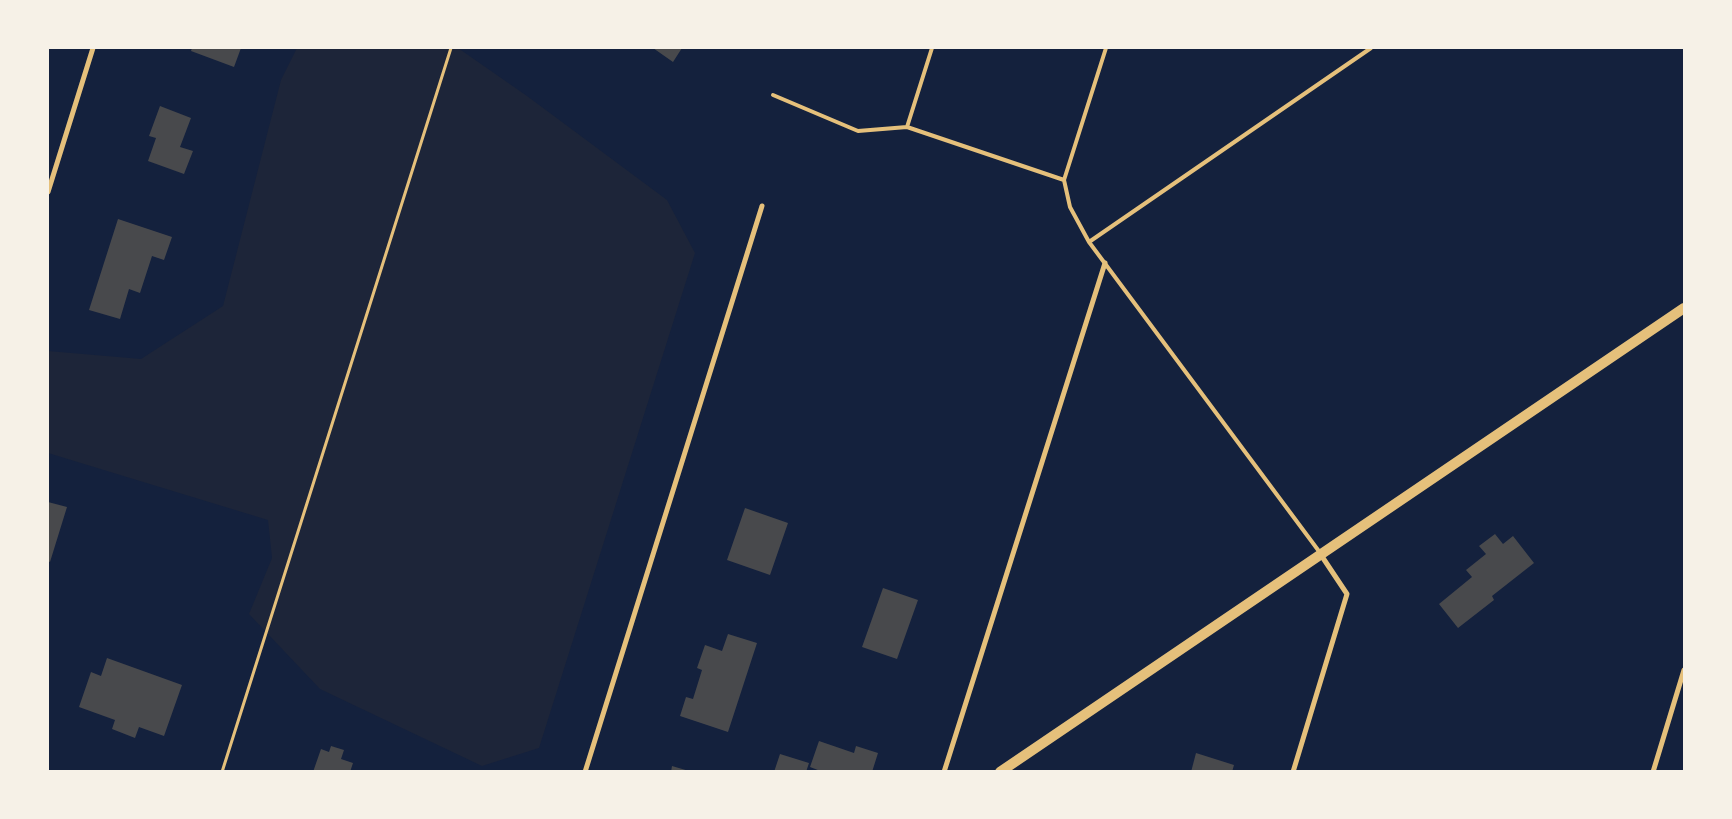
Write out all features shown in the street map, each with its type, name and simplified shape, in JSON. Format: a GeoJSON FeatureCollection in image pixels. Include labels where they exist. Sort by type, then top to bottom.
{"type":"FeatureCollection","features":[{"type":"Feature","properties":{"kind":"main road"},"geometry":{"type":"LineString","coordinates":[[1000,772],[1684,308]]}},
{"type":"Feature","properties":{"kind":"street"},"geometry":{"type":"LineString","coordinates":[[48,192],[93,48]]}},
{"type":"Feature","properties":{"kind":"street"},"geometry":{"type":"LineString","coordinates":[[585,772],[762,206]]}},
{"type":"Feature","properties":{"kind":"street"},"geometry":{"type":"LineString","coordinates":[[944,772],[1105,263]]}},
{"type":"Feature","properties":{"kind":"street"},"geometry":{"type":"LineString","coordinates":[[1293,772],[1347,594],[1321,554]]}},
{"type":"Feature","properties":{"kind":"street"},"geometry":{"type":"LineString","coordinates":[[1653,772],[1684,670]]}},
{"type":"Feature","properties":{"kind":"lane"},"geometry":{"type":"LineString","coordinates":[[907,127],[932,48]]}},
{"type":"Feature","properties":{"kind":"lane"},"geometry":{"type":"LineString","coordinates":[[1106,48],[1064,180],[1070,207],[1089,242],[1321,554]]}},
{"type":"Feature","properties":{"kind":"lane"},"geometry":{"type":"LineString","coordinates":[[1089,242],[1371,48]]}},
{"type":"Feature","properties":{"kind":"lane"},"geometry":{"type":"LineString","coordinates":[[773,95],[858,131],[907,127],[1064,180]]}},
{"type":"Feature","properties":{"kind":"path"},"geometry":{"type":"LineString","coordinates":[[222,772],[452,48]]}},
{"type":"Feature","properties":{"kind":"shaded area"},"geometry":{"type":"Polygon","coordinates":[[[297,48],[458,48],[527,96],[667,200],[695,253],[539,748],[482,766],[320,689],[249,614],[272,558],[268,520],[48,453],[48,351],[141,359],[223,306],[281,80],[297,48]]]}},
{"type":"Feature","properties":{"kind":"building"},"geometry":{"type":"Polygon","coordinates":[[[192,48],[241,48],[234,67],[191,51],[192,48]]]}},
{"type":"Feature","properties":{"kind":"building"},"geometry":{"type":"Polygon","coordinates":[[[653,48],[682,48],[673,62],[653,48]]]}},
{"type":"Feature","properties":{"kind":"building"},"geometry":{"type":"Polygon","coordinates":[[[160,106],[191,118],[180,147],[193,151],[184,174],[148,161],[156,138],[149,136],[160,106]]]}},
{"type":"Feature","properties":{"kind":"building"},"geometry":{"type":"Polygon","coordinates":[[[118,219],[172,237],[164,260],[152,256],[140,293],[129,289],[120,319],[89,310],[118,219]]]}},
{"type":"Feature","properties":{"kind":"building"},"geometry":{"type":"Polygon","coordinates":[[[48,502],[67,507],[50,562],[48,561],[48,502]]]}},
{"type":"Feature","properties":{"kind":"building"},"geometry":{"type":"Polygon","coordinates":[[[745,508],[788,523],[770,575],[727,560],[745,508]]]}},
{"type":"Feature","properties":{"kind":"building"},"geometry":{"type":"Polygon","coordinates":[[[1495,534],[1503,544],[1513,536],[1534,563],[1492,596],[1494,600],[1458,628],[1439,604],[1472,577],[1466,570],[1486,554],[1479,546],[1495,534]]]}},
{"type":"Feature","properties":{"kind":"building"},"geometry":{"type":"Polygon","coordinates":[[[883,588],[918,600],[897,659],[862,647],[883,588]]]}},
{"type":"Feature","properties":{"kind":"building"},"geometry":{"type":"Polygon","coordinates":[[[728,634],[757,643],[728,732],[680,716],[686,697],[693,699],[702,670],[697,668],[705,645],[722,651],[728,634]]]}},
{"type":"Feature","properties":{"kind":"building"},"geometry":{"type":"Polygon","coordinates":[[[107,658],[182,685],[164,736],[139,727],[135,738],[112,729],[115,720],[79,707],[91,672],[101,676],[107,658]]]}},
{"type":"Feature","properties":{"kind":"building"},"geometry":{"type":"Polygon","coordinates":[[[819,741],[854,753],[856,746],[878,753],[872,772],[823,772],[810,767],[819,741]]]}},
{"type":"Feature","properties":{"kind":"building"},"geometry":{"type":"Polygon","coordinates":[[[331,746],[344,750],[341,759],[353,763],[350,772],[313,772],[321,749],[329,752],[331,746]]]}},
{"type":"Feature","properties":{"kind":"building"},"geometry":{"type":"Polygon","coordinates":[[[1196,753],[1234,765],[1232,772],[1191,772],[1196,753]]]}},
{"type":"Feature","properties":{"kind":"building"},"geometry":{"type":"Polygon","coordinates":[[[780,754],[809,763],[806,772],[774,772],[780,754]]]}},
{"type":"Feature","properties":{"kind":"building"},"geometry":{"type":"Polygon","coordinates":[[[672,766],[689,771],[689,772],[671,772],[672,766]]]}}]}
